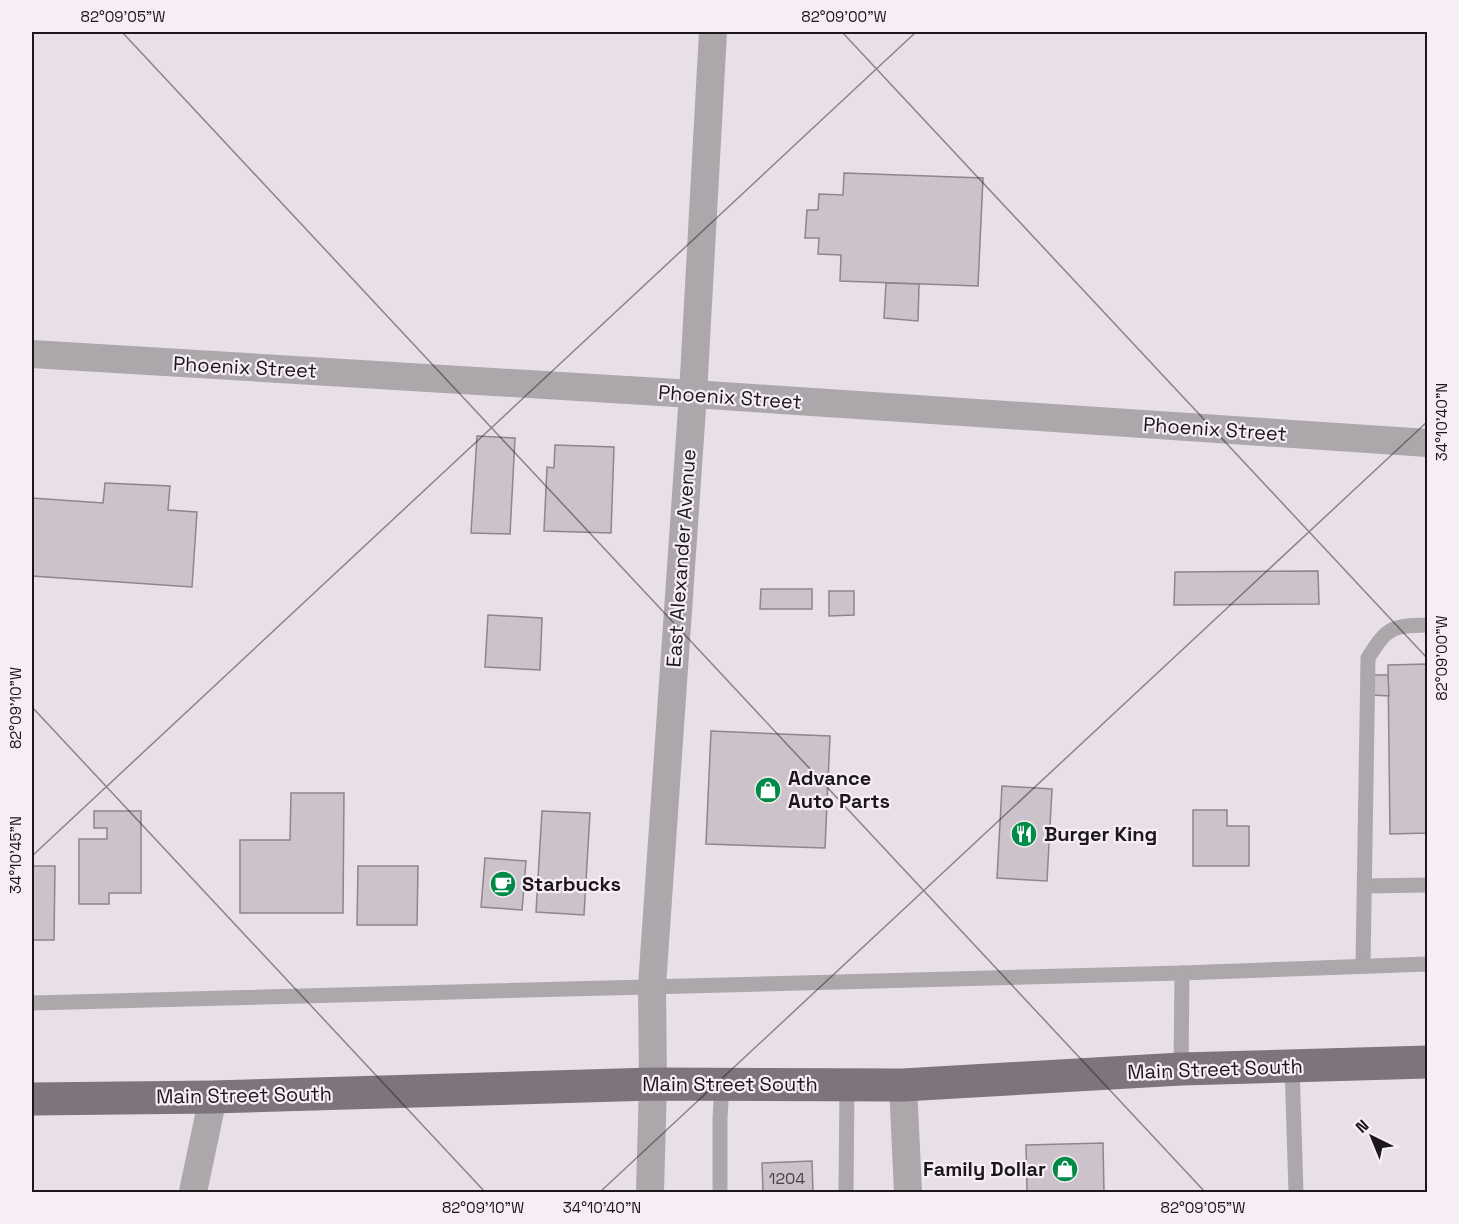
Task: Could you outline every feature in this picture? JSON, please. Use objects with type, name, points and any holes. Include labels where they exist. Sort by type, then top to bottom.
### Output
[{"type":"main road","name":"Main Street South","points":[[32,1099],[213,1097],[652,1084],[903,1085],[1181,1069],[1428,1062]]},
{"type":"street","name":"East Alexander Avenue","points":[[650,1192],[652,986],[693,394],[713,32]]},
{"type":"street","name":"Phoenix Street","points":[[32,354],[693,394],[1428,443]]},
{"type":"street","points":[[903,1085],[908,1192]]},
{"type":"street","points":[[194,1192],[213,1097]]},
{"type":"lane","points":[[1363,966],[1368,658],[1381,637],[1399,626],[1428,625]]},
{"type":"lane","points":[[1365,886],[1428,885]]},
{"type":"lane","points":[[32,1003],[1182,973],[1428,964]]},
{"type":"lane","points":[[1181,1069],[1182,973]]},
{"type":"lane","points":[[1292,1066],[1296,1192]]},
{"type":"lane","points":[[720,1192],[722,1084]]},
{"type":"lane","points":[[846,1192],[847,1085]]},
{"type":"building","points":[[844,173],[983,178],[978,286],[840,281],[841,255],[818,254],[819,238],[805,238],[807,210],[818,210],[819,194],[843,195]]},
{"type":"building","points":[[886,283],[919,284],[918,321],[884,318]]},
{"type":"building","points":[[477,436],[515,438],[510,534],[471,533]]},
{"type":"building","points":[[555,445],[614,447],[611,533],[544,531],[547,467],[554,468]]},
{"type":"building","points":[[105,483],[170,486],[168,510],[197,512],[192,587],[32,576],[32,498],[103,503]]},
{"type":"building","points":[[1318,571],[1319,604],[1174,605],[1175,572]]},
{"type":"building","points":[[761,589],[812,589],[812,609],[760,609]]},
{"type":"building","points":[[829,591],[854,591],[854,615],[829,616]]},
{"type":"building","points":[[488,615],[542,618],[540,670],[485,667]]},
{"type":"building","points":[[1428,664],[1428,833],[1390,834],[1388,665]]},
{"type":"building","points":[[1374,675],[1388,675],[1389,696],[1373,695]]},
{"type":"building","name":"Advance Auto Parts","points":[[711,731],[830,736],[825,848],[706,844]]},
{"type":"building","name":"Burger King","points":[[1002,786],[1052,789],[1047,881],[997,878]]},
{"type":"building","points":[[291,793],[344,793],[343,913],[240,913],[240,840],[290,840]]},
{"type":"building","points":[[1193,810],[1227,810],[1227,826],[1249,826],[1249,866],[1193,866]]},
{"type":"building","points":[[94,811],[141,811],[141,893],[109,893],[109,904],[79,904],[79,839],[107,839],[107,828],[94,828]]},
{"type":"building","points":[[542,811],[590,813],[584,915],[536,912]]},
{"type":"building","name":"Starbucks","points":[[485,858],[526,861],[522,910],[481,907]]},
{"type":"building","points":[[32,866],[55,866],[54,940],[32,940]]},
{"type":"building","points":[[358,866],[418,866],[417,925],[357,925]]},
{"type":"building","name":"Family Dollar","points":[[1103,1143],[1104,1192],[1027,1192],[1026,1145]]},
{"type":"building","points":[[812,1161],[813,1192],[763,1192],[762,1163]]},
{"type":"place","name":"Advance Auto Parts","points":[[768,790]]},
{"type":"place","name":"Burger King","points":[[1024,834]]},
{"type":"place","name":"Starbucks","points":[[503,884]]},
{"type":"place","name":"Family Dollar","points":[[1065,1169]]}]
